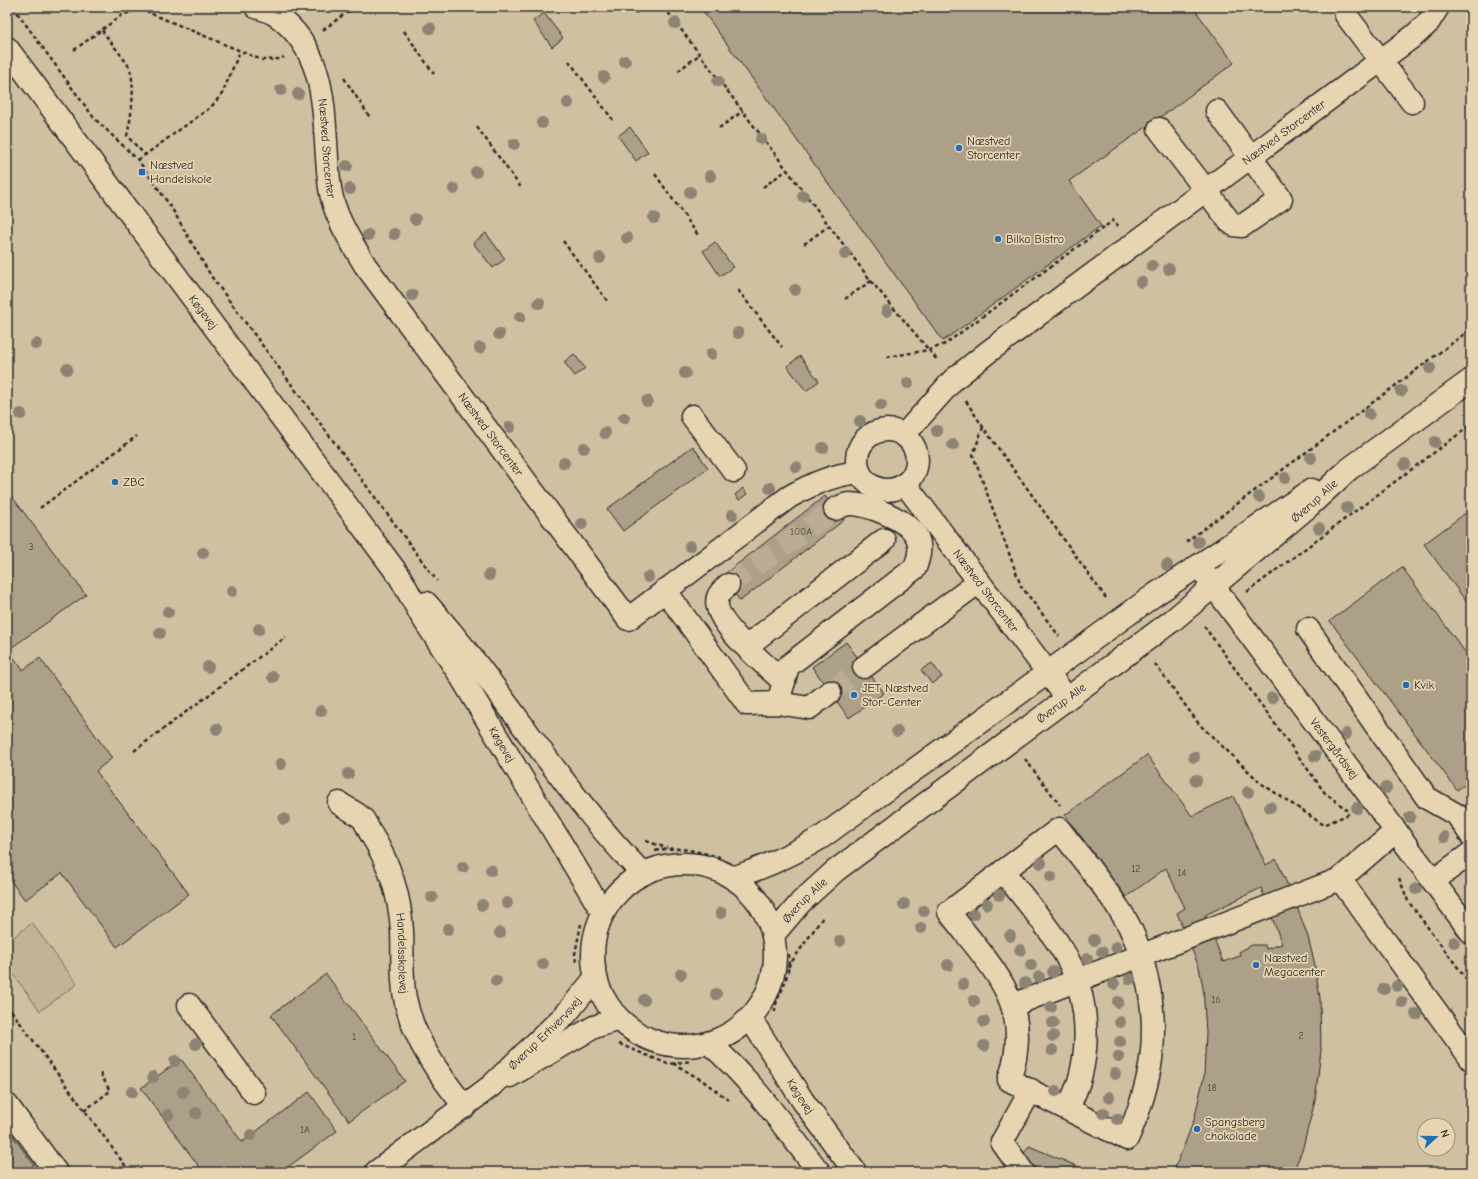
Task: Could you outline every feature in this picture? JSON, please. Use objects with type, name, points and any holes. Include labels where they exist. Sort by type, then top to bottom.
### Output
[{"type":"street","name":"Næstved Storcenter","points":[[256,7],[275,14],[304,43],[322,88],[330,188],[342,226],[365,264],[628,619],[789,497],[812,484],[836,475],[859,472]]},
{"type":"street","name":"Næstved Storcenter","points":[[904,435],[953,380],[1380,60],[1428,22],[1438,7]]},
{"type":"street","points":[[1346,15],[1412,102]]},
{"type":"street","name":"Køgevej","points":[[7,48],[400,577],[421,615],[460,675],[598,904]]},
{"type":"street","points":[[1159,129],[1230,222],[1238,227],[1247,224],[1280,199],[1217,111]]},
{"type":"street","name":"Øverup Alle","points":[[778,929],[802,902],[835,871],[1190,606],[1309,506],[1349,469],[1471,380]]},
{"type":"street","points":[[692,416],[734,471]]},
{"type":"street","points":[[885,429],[895,430],[904,435],[911,441],[917,459],[916,468],[912,477],[905,484],[888,490],[879,489],[867,483],[859,472],[856,462],[857,452],[861,443],[867,436],[876,431],[885,429]]},
{"type":"street","name":"Øverup Alle","points":[[741,876],[796,853],[822,837],[1047,672],[1198,565],[1299,496],[1349,469]]},
{"type":"street","name":"Næstved Storcenter","points":[[905,484],[1067,698]]},
{"type":"street","points":[[665,590],[747,704],[783,684],[915,568],[919,558],[920,547],[915,534],[903,523],[887,514],[863,505],[848,504],[835,509]]},
{"type":"street","points":[[747,646],[884,540]]},
{"type":"street","name":"Vestergårdsvej","points":[[1198,565],[1471,932]]},
{"type":"street","name":"Køgevej","points":[[400,577],[427,603],[466,648],[578,801],[615,846],[637,868]]},
{"type":"street","points":[[864,667],[979,582]]},
{"type":"street","points":[[728,585],[718,597],[717,603],[718,609],[728,628],[809,708],[830,692]]},
{"type":"street","points":[[706,646],[728,628]]},
{"type":"street","points":[[1308,629],[1427,798],[1464,810],[1471,835]]},
{"type":"street","name":"Handelsskolevej","points":[[339,803],[362,818],[379,846],[390,870],[399,900],[402,932],[401,968],[405,999],[414,1027],[427,1054],[447,1085],[465,1107]]},
{"type":"street","points":[[1059,829],[1122,912],[1142,955],[1150,988],[1153,1055],[1146,1088],[1127,1139],[1009,1080],[1016,1062],[1018,1042],[1018,1023],[1013,1005],[1003,984],[948,912],[1059,829]]},
{"type":"street","points":[[1013,1005],[1340,878],[1396,831]]},
{"type":"street","points":[[1433,881],[1471,853]]},
{"type":"street","points":[[716,1050],[738,1029],[754,1027],[774,971],[778,929],[767,918],[759,903],[747,889],[741,876],[712,868],[689,864],[637,868],[620,890],[598,904],[597,928],[589,985],[604,999],[609,1022],[634,1031],[651,1040],[670,1045],[716,1050],[753,1086],[818,1172]]},
{"type":"street","points":[[1003,871],[1064,952],[1077,980],[1085,1012],[1086,1046],[1080,1078],[1068,1109]]},
{"type":"street","points":[[1340,878],[1471,1059]]},
{"type":"street","name":"Øverup Erhvervsvej","points":[[376,1172],[465,1107],[491,1086],[566,1014],[589,985]]},
{"type":"street","points":[[189,1004],[254,1093]]},
{"type":"street","name":"Øverup Erhvervsvej","points":[[491,1086],[609,1022]]},
{"type":"street","name":"Køgevej","points":[[754,1027],[802,1101],[855,1172]]},
{"type":"street","points":[[1023,1172],[1002,1142],[1031,1090]]},
{"type":"street","points":[[7,1105],[56,1172]]},
{"type":"path","points":[[13,7],[94,118],[138,160],[171,207],[211,276],[438,582]]},
{"type":"path","points":[[74,50],[122,15],[140,9],[262,60],[281,58],[354,7]]},
{"type":"path","points":[[635,13],[642,7]]},
{"type":"path","points":[[664,7],[871,281],[953,380],[983,427],[1106,598]]},
{"type":"path","points":[[102,30],[129,67],[133,94],[127,136],[145,155]]},
{"type":"path","points":[[404,31],[434,74]]},
{"type":"path","points":[[138,160],[211,107],[222,94],[240,52]]},
{"type":"path","points":[[678,71],[700,54]]},
{"type":"path","points":[[569,61],[613,120]]},
{"type":"path","points":[[342,74],[371,119]]},
{"type":"path","points":[[719,128],[743,112]]},
{"type":"path","points":[[477,127],[522,189]]},
{"type":"path","points":[[763,187],[787,170]]},
{"type":"path","points":[[655,174],[698,234]]},
{"type":"path","points":[[887,357],[929,350],[945,344],[1114,220],[1132,245]]},
{"type":"path","points":[[804,244],[830,226]]},
{"type":"path","points":[[563,241],[608,302]]},
{"type":"path","points":[[845,299],[871,281]]},
{"type":"path","points":[[738,290],[782,347]]},
{"type":"path","points":[[983,427],[973,455],[1021,586],[1064,643]]},
{"type":"path","points":[[40,508],[137,436]]},
{"type":"path","points":[[1190,606],[1325,793],[1351,813],[1397,873],[1408,901],[1471,985]]},
{"type":"path","points":[[134,751],[286,637]]},
{"type":"path","points":[[1155,664],[1199,724],[1262,784],[1324,825],[1374,801]]},
{"type":"path","points":[[1024,757],[1060,805],[1053,811],[1059,829]]},
{"type":"path","points":[[643,840],[667,848],[686,849],[723,858],[741,876]]},
{"type":"path","points":[[637,868],[647,853],[667,848]]},
{"type":"path","points":[[589,985],[577,971],[576,954],[582,911],[598,904]]},
{"type":"path","points":[[754,1027],[784,986],[789,960],[778,929]]},
{"type":"path","points":[[7,1005],[130,1172]]},
{"type":"path","points":[[7,1012],[10,1009]]},
{"type":"path","points":[[609,1022],[617,1044],[668,1064],[716,1050]]},
{"type":"path","points":[[673,1063],[703,1081],[731,1101]]},
{"type":"path","points":[[84,1111],[110,1092],[99,1071]]},
{"type":"shaded area","points":[[7,7],[1471,7],[1471,1172],[7,1172]]},
{"type":"shaded area","points":[[32,923],[77,984],[40,1011],[7,966],[7,942]]},
{"type":"building","name":"Næstved Storcenter","points":[[700,7],[1193,7],[1234,63],[1162,116],[1069,181],[1101,226],[943,341]]},
{"type":"building","points":[[544,13],[563,38],[552,47],[533,21]]},
{"type":"building","points":[[630,127],[648,152],[636,161],[618,136]]},
{"type":"building","points":[[486,233],[505,259],[493,268],[473,243]]},
{"type":"building","points":[[715,242],[733,267],[720,276],[703,251]]},
{"type":"building","points":[[574,354],[585,368],[575,376],[564,362]]},
{"type":"building","points":[[800,356],[819,381],[806,391],[787,366]]},
{"type":"building","points":[[693,446],[708,468],[623,531],[607,509]]},
{"type":"building","points":[[743,488],[747,494],[739,500],[735,495]]},
{"type":"building","points":[[7,490],[86,595],[8,650],[23,670],[40,658],[112,758],[96,771],[189,894],[117,947],[62,873],[25,900],[7,876]]},
{"type":"building","points":[[825,496],[844,520],[740,601],[722,576]]},
{"type":"building","points":[[1471,509],[1471,602],[1468,604],[1424,544]]},
{"type":"building","points":[[1402,567],[1471,660],[1471,780],[1457,790],[1330,621]]},
{"type":"building","points":[[846,642],[884,693],[849,718],[812,667]]},
{"type":"building","points":[[932,663],[942,677],[932,684],[921,670]]},
{"type":"building","name":"Næstved Megacenter","points":[[1147,755],[1192,816],[1233,796],[1266,865],[1276,859],[1296,904],[1308,937],[1314,961],[1320,998],[1321,1050],[1315,1101],[1302,1151],[1293,1172],[1171,1172],[1178,1161],[1194,1120],[1204,1076],[1206,1032],[1203,988],[1199,967],[1177,913],[1185,908],[1166,868],[1126,897],[1065,815]],"holes":[[[1261,888],[1282,944],[1266,949],[1265,945],[1252,945],[1239,952],[1240,956],[1223,962],[1205,915]]]},
{"type":"building","points":[[326,974],[405,1081],[349,1121],[271,1015]]},
{"type":"building","points":[[181,1059],[242,1142],[309,1092],[337,1131],[281,1172],[203,1172],[141,1088]]},
{"type":"building","points":[[7,1128],[34,1165],[25,1172],[15,1172],[7,1161]]},
{"type":"building","points":[[1029,1146],[1091,1172],[1034,1172],[1022,1156]]},
{"type":"tunnel","points":[[728,585],[835,509]]},
{"type":"tunnel","points":[[830,692],[864,667]]},
{"type":"place","name":"Næstved Storcenter","points":[[959,148]]},
{"type":"place","name":"Næstved Handelskole","points":[[142,172]]},
{"type":"place","name":"Bilka Bistro","points":[[998,239]]},
{"type":"place","name":"ZBC","points":[[115,482]]},
{"type":"place","name":"Kvik","points":[[1406,685]]},
{"type":"place","name":"JET Næstved Stor-Center","points":[[854,695]]},
{"type":"place","name":"Næstved Megacenter","points":[[1256,965]]},
{"type":"place","name":"Spangsberg chokolade","points":[[1197,1129]]}]
